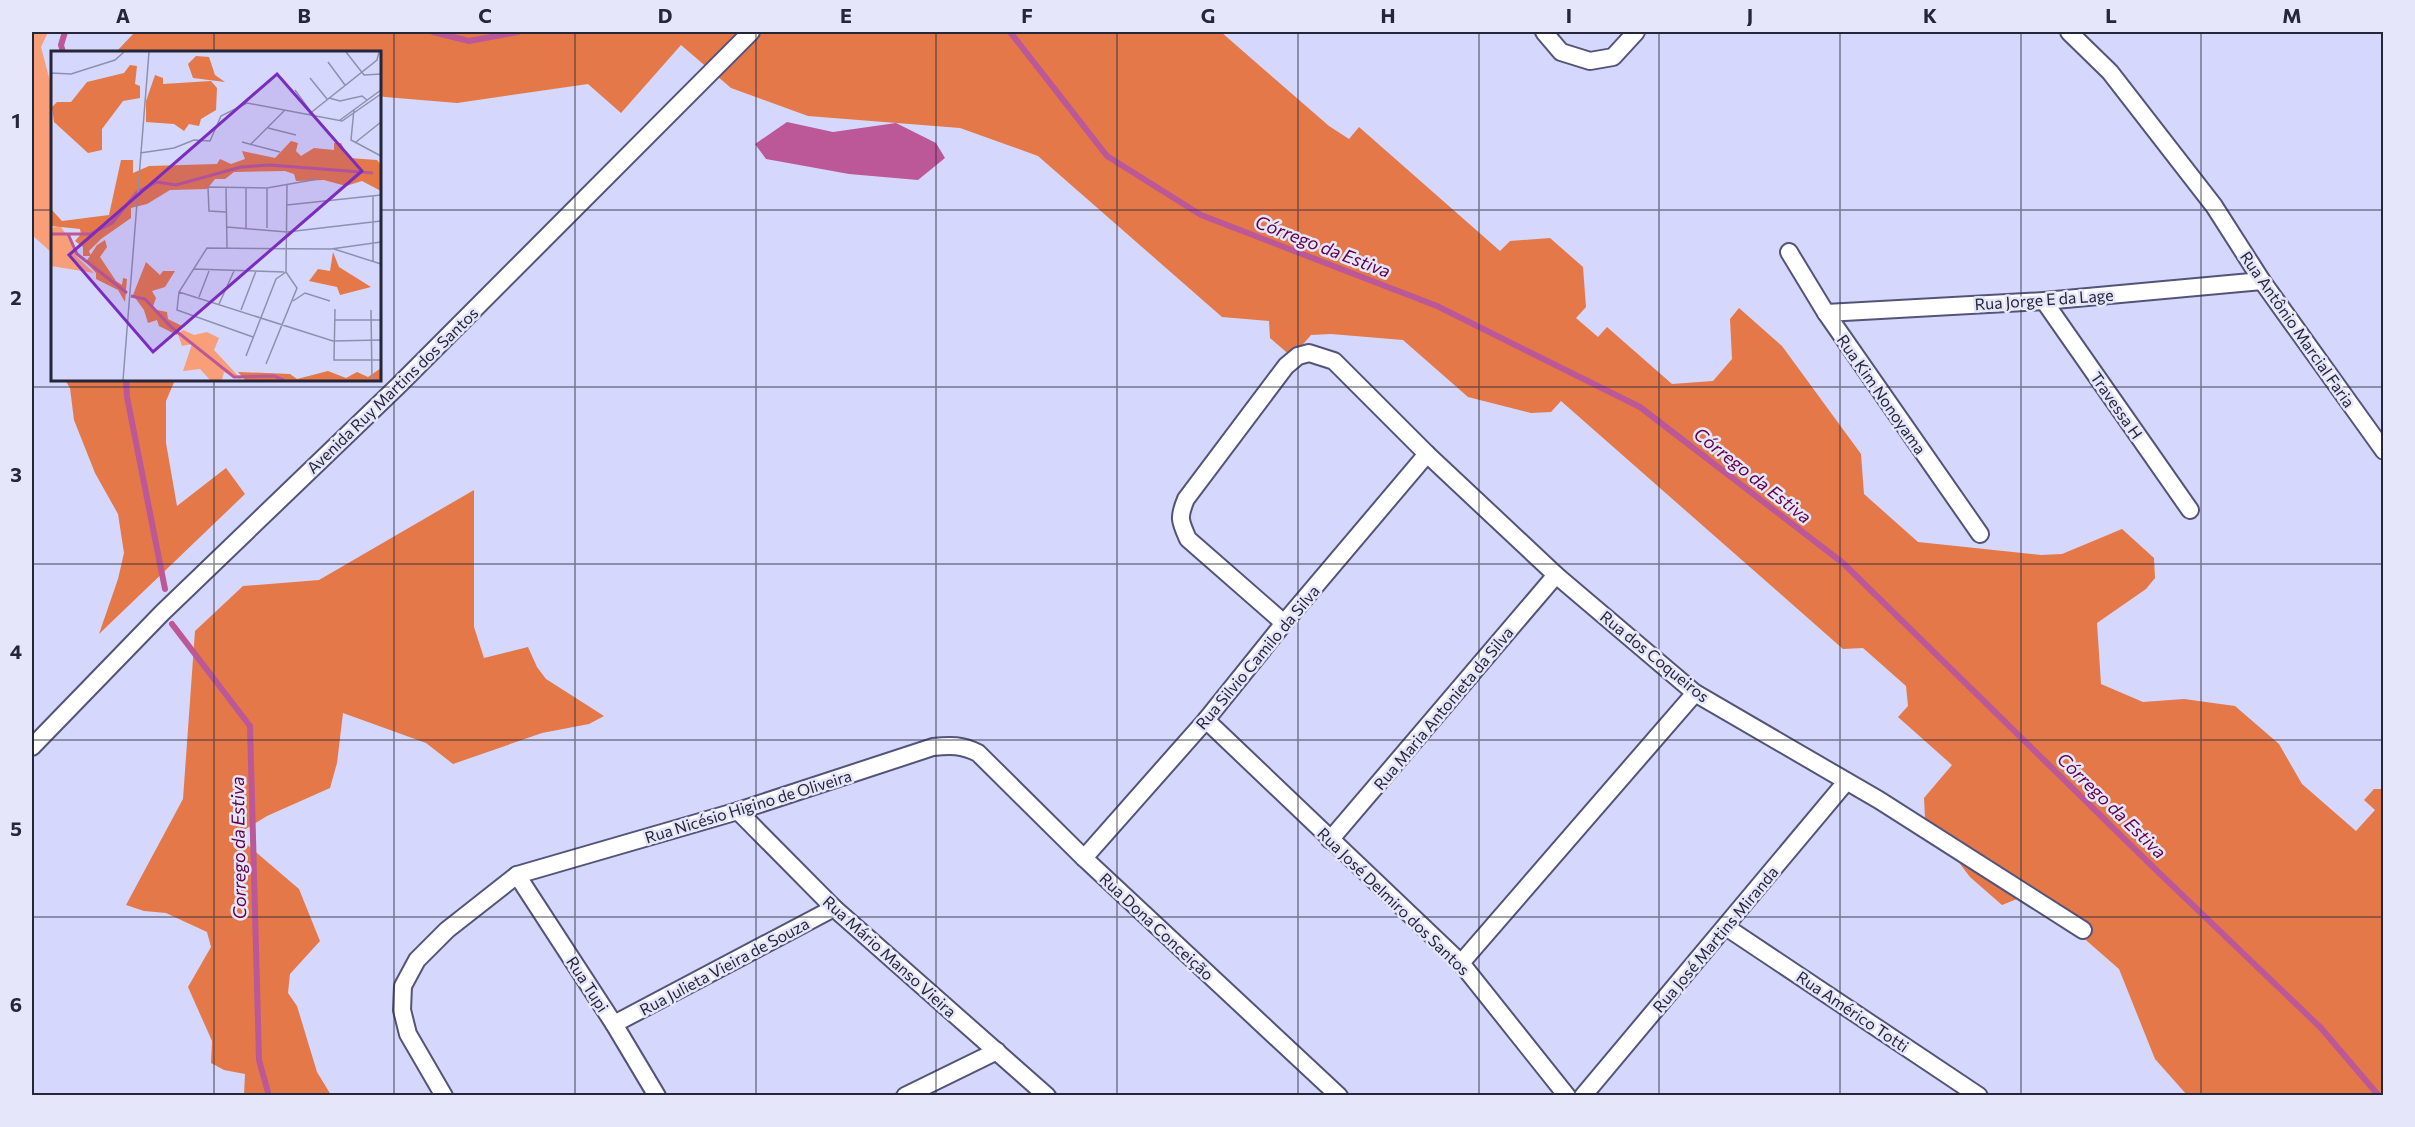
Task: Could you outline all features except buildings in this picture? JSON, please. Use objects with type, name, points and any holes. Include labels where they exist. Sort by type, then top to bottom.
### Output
[{"type":"street","name":"Avenida Ruy Martins dos Santos","points":[[32,747],[162,613],[399,385],[751,32]]},
{"type":"street","points":[[1544,32],[1561,52],[1590,61],[1612,57],[1636,32]]},
{"type":"street","name":"Rua Antônio Marcial Faria","points":[[2069,32],[2110,72],[2214,206],[2262,281],[2383,449]]},
{"type":"street","name":"Rua Kim Nonoyama","points":[[1789,252],[1826,313],[1980,534]]},
{"type":"street","name":"Rua Jorge E da Lage","points":[[1826,313],[2044,301],[2262,281]]},
{"type":"street","name":"Travessa H","points":[[2044,301],[2190,510]]},
{"type":"street","name":"Rua dos Coqueiros","points":[[1284,623],[1188,539],[1180,514],[1186,499],[1286,366],[1298,356],[1309,353],[1334,361],[1427,454],[1556,575],[1695,693],[1846,782],[2083,930]]},
{"type":"street","name":"Rua Silvio Camilo da Silva","points":[[1084,858],[1206,720],[1284,623],[1427,454]]},
{"type":"street","name":"Rua Maria Antonieta da Silva","points":[[1330,840],[1556,575]]},
{"type":"street","points":[[1461,963],[1695,693]]},
{"type":"street","name":"Rua José Delmiro dos Santos","points":[[1206,720],[1461,963],[1568,1095]]},
{"type":"street","name":"Rua Nicésio Higino de Oliveira","points":[[517,875],[738,811],[933,747],[964,746],[978,753]]},
{"type":"street","name":"Rua Dona Conceição","points":[[978,753],[1084,858],[1340,1095]]},
{"type":"street","name":"Rua José Martins Miranda","points":[[1583,1095],[1846,782]]},
{"type":"street","name":"Rua Mário Manso Vieira","points":[[738,811],[834,908],[1047,1095]]},
{"type":"street","points":[[444,1095],[408,1034],[402,1010],[403,986],[417,960],[447,930],[517,875]]},
{"type":"street","name":"Rua Tupi","points":[[517,875],[614,1024],[657,1095]]},
{"type":"street","name":"Rua Julieta Vieira de Souza","points":[[614,1024],[834,908]]},
{"type":"street","name":"Rua Américo Totti","points":[[1726,927],[1979,1095]]},
{"type":"street","points":[[905,1095],[997,1051]]},
{"type":"shaded area","points":[[32,32],[48,32],[41,47],[51,85],[51,252],[32,235]]},
{"type":"shaded area","points":[[135,32],[1221,32],[1329,126],[1349,139],[1359,127],[1500,251],[1510,241],[1550,238],[1583,267],[1586,307],[1576,318],[1598,337],[1607,327],[1672,384],[1713,381],[1732,359],[1730,319],[1739,308],[1782,346],[1861,454],[1864,494],[1918,542],[2041,555],[2062,554],[2122,529],[2154,558],[2155,578],[2146,589],[2097,623],[2101,684],[2143,702],[2184,699],[2235,706],[2279,744],[2302,784],[2356,831],[2375,810],[2364,800],[2374,789],[2383,789],[2383,1095],[2187,1095],[2155,1059],[2119,969],[2032,893],[2002,905],[1970,877],[1925,818],[1924,798],[1952,765],[1898,717],[1908,706],[1906,686],[1863,648],[1843,649],[1561,401],[1551,412],[1531,413],[1468,397],[1403,340],[1331,334],[1311,335],[1292,357],[1270,338],[1269,321],[1222,317],[1038,156],[960,128],[808,116],[731,88],[681,45],[621,113],[588,84],[457,103],[381,96],[381,51],[117,51]]},
{"type":"shaded area","points":[[787,122],[833,132],[896,123],[936,143],[945,158],[918,180],[849,174],[766,159],[755,144]]},
{"type":"shaded area","points":[[66,381],[175,381],[166,401],[166,443],[177,506],[226,468],[245,494],[99,634],[118,579],[124,553],[118,514],[95,473],[74,420],[70,388]]},
{"type":"shaded area","points":[[474,490],[474,627],[484,658],[528,647],[537,667],[546,679],[604,716],[589,724],[542,733],[453,764],[426,743],[343,713],[337,763],[330,788],[267,816],[236,835],[299,889],[320,941],[290,974],[288,993],[297,1006],[317,1072],[331,1095],[244,1095],[245,1074],[224,1070],[211,1063],[212,1041],[188,987],[211,947],[207,932],[166,913],[144,911],[126,905],[183,799],[195,631],[243,586],[319,580]]},
{"type":"waterway","name":"Corrego da Estiva","points":[[63,51],[61,45],[65,32]]},
{"type":"waterway","name":"Córrego da Estiva","points":[[433,32],[469,41],[518,32]]},
{"type":"waterway","name":"Córrego da Estiva","points":[[1010,32],[1107,156],[1201,215],[1437,306],[1640,407],[1843,563],[2321,1028],[2379,1096]]},
{"type":"waterway","name":"Corrego da Estiva","points":[[126,381],[127,397],[165,589]]},
{"type":"waterway","name":"Corrego da Estiva","points":[[172,624],[250,726],[259,1060],[269,1096]]}]
